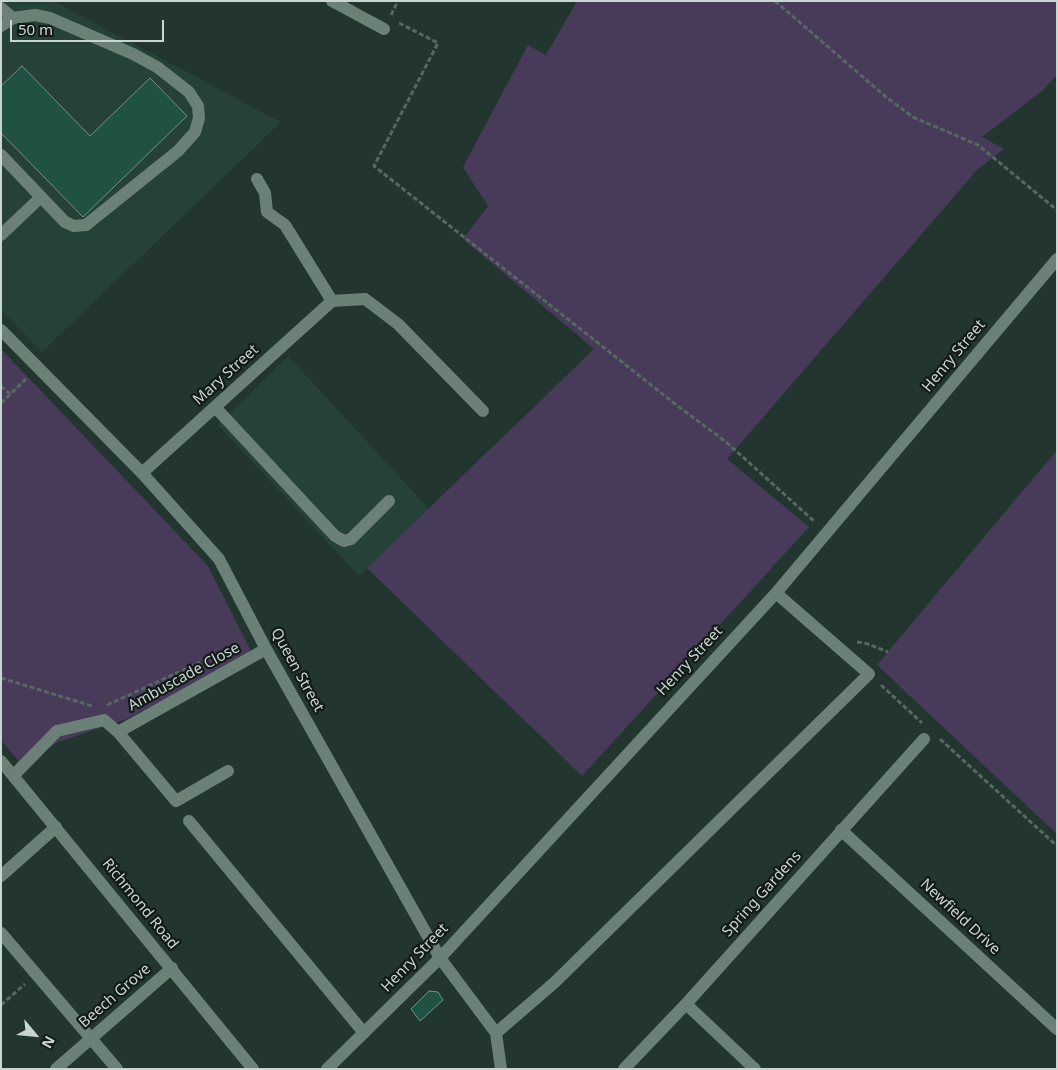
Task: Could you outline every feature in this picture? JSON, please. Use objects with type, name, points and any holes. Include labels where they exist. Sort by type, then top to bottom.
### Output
[{"type":"street","points":[[332,1],[384,29]]},
{"type":"street","points":[[1,8],[13,18]]},
{"type":"street","points":[[1,26],[13,18],[35,15],[50,18],[133,54],[157,67],[188,92],[198,106],[199,118],[195,132],[178,151],[86,225],[74,226],[66,222],[1,155]]},
{"type":"street","points":[[257,179],[265,193],[267,212],[285,225],[332,301],[365,299],[398,324],[483,411]]},
{"type":"street","points":[[1,235],[41,197]]},
{"type":"street","name":"Henry Street","points":[[328,1069],[440,958],[776,593],[1057,259]]},
{"type":"street","name":"Mary Street","points":[[142,473],[332,301]]},
{"type":"street","name":"Queen Street","points":[[1,330],[142,473],[219,559],[266,649],[440,958],[496,1033],[501,1069]]},
{"type":"street","points":[[215,407],[335,536],[344,540],[352,539],[389,501]]},
{"type":"street","points":[[496,1033],[554,983],[869,674],[776,593]]},
{"type":"street","name":"Ambuscade Close","points":[[118,732],[266,649]]},
{"type":"street","points":[[14,775],[57,731],[104,720],[118,732],[176,801],[228,771]]},
{"type":"street","name":"Spring Gardens","points":[[624,1069],[686,1004],[924,739]]},
{"type":"street","name":"Richmond Road","points":[[1,761],[253,1069]]},
{"type":"street","points":[[189,821],[364,1032]]},
{"type":"street","points":[[1,876],[56,827]]},
{"type":"street","name":"Newfield Drive","points":[[841,830],[1057,1029]]},
{"type":"street","points":[[1,933],[117,1069]]},
{"type":"street","name":"Beech Grove","points":[[56,1069],[172,968]]},
{"type":"street","points":[[686,1004],[755,1069]]},
{"type":"path","points":[[775,1],[886,97],[913,117],[978,145],[1057,210]]},
{"type":"path","points":[[398,22],[438,43],[374,166],[679,408],[725,441],[826,533]]},
{"type":"path","points":[[1,402],[38,368]]},
{"type":"path","points":[[1,386],[10,394]]},
{"type":"path","points":[[1,678],[100,708],[232,647]]},
{"type":"path","points":[[1003,796],[1057,846]]},
{"type":"path","points":[[1,1005],[36,974]]},
{"type":"shaded area","points":[[1,1],[53,1],[281,122],[42,352],[1,310]]},
{"type":"shaded area","points":[[577,1],[1057,1],[1057,75],[1042,91],[982,137],[1004,149],[977,170],[727,459],[809,527],[582,776],[367,568],[594,349],[463,239],[488,206],[463,167],[528,45],[546,55]]},
{"type":"shaded area","points":[[1,349],[208,566],[252,653],[127,719],[58,742],[21,764],[1,740]]},
{"type":"shaded area","points":[[288,356],[429,509],[359,576],[218,425]]},
{"type":"shaded area","points":[[1057,450],[1057,834],[877,665]]},
{"type":"building","points":[[22,66],[90,136],[150,78],[187,116],[83,217],[1,133],[1,86]]},
{"type":"building","points":[[429,991],[438,992],[443,1000],[420,1021],[411,1009]]}]
